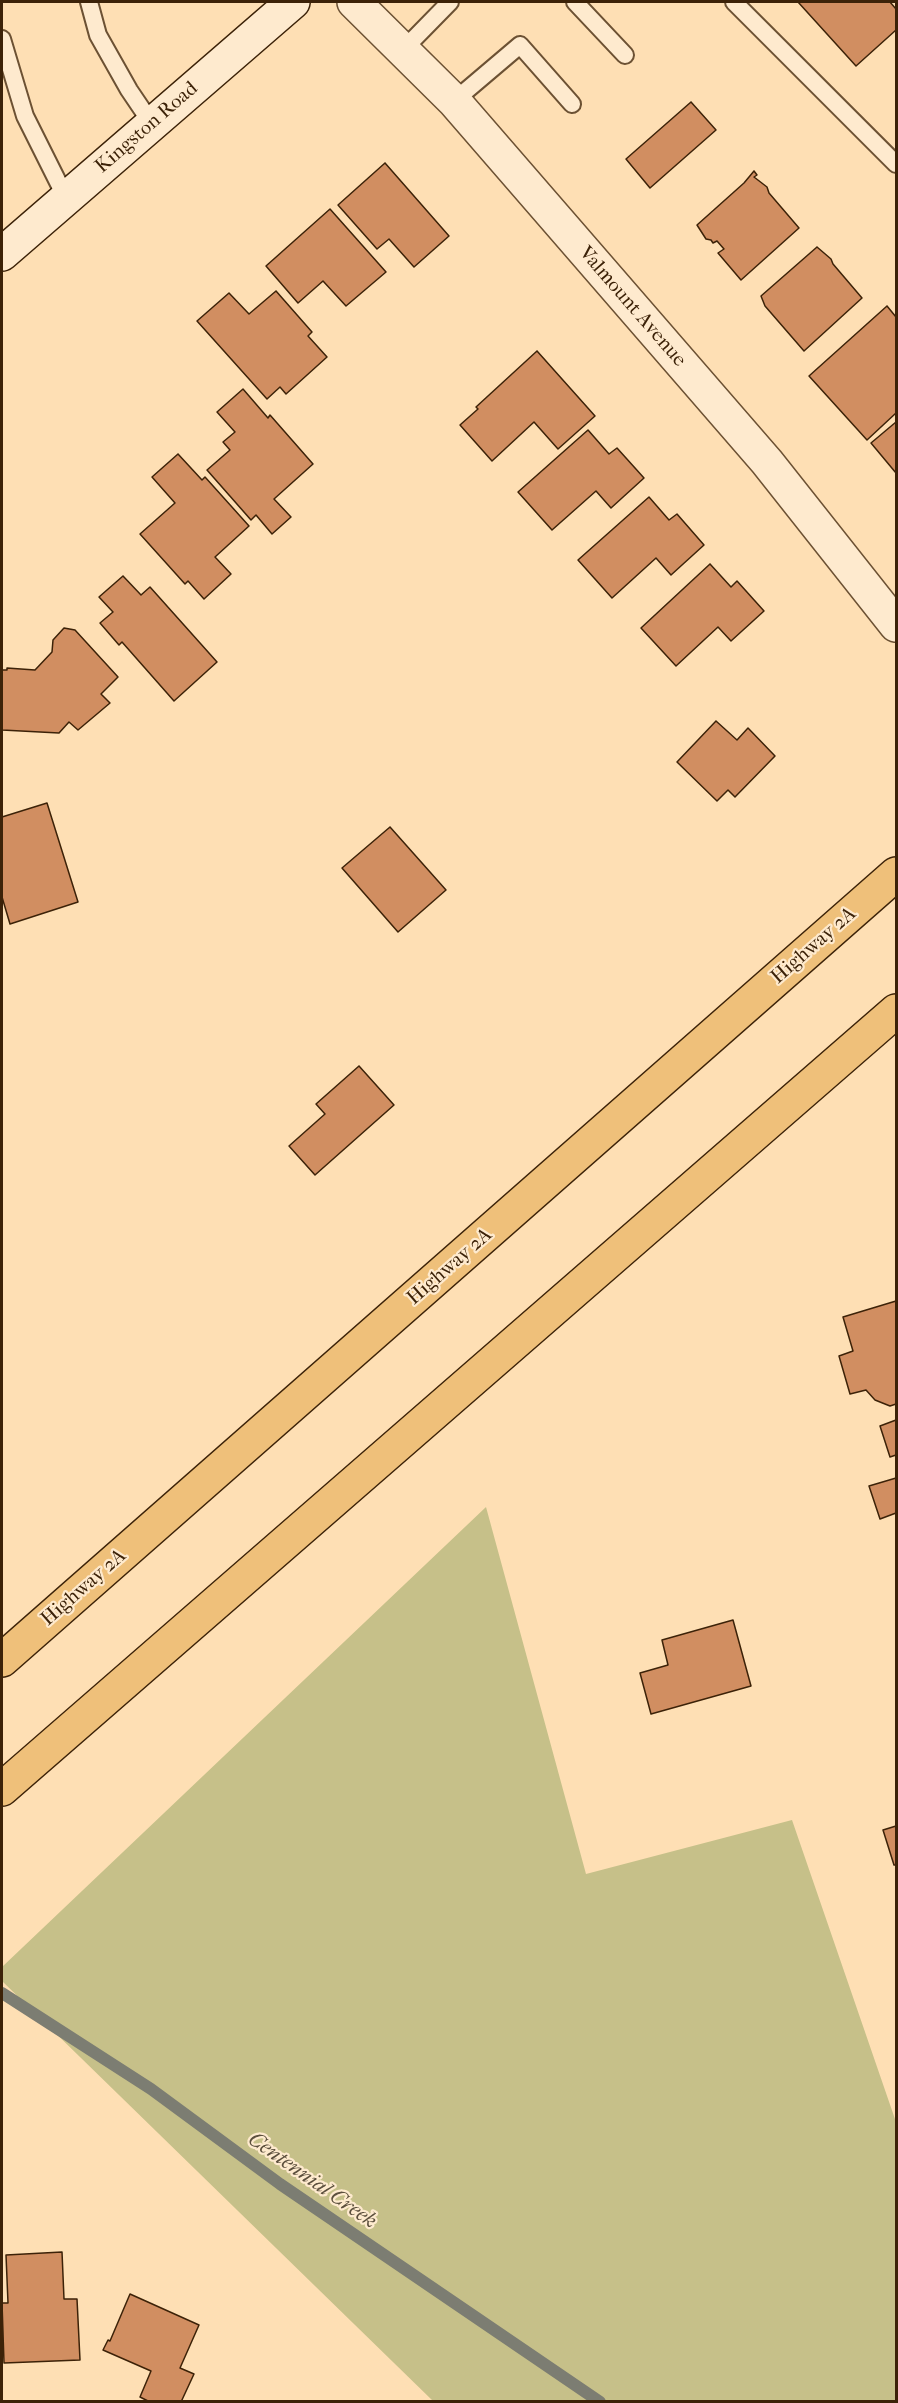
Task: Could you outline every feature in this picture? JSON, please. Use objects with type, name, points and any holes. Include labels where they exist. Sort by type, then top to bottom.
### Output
[{"type":"highway","name":"Highway 2A","points":[[2,1660],[897,874]]},
{"type":"highway","points":[[2,1789],[897,1011]]},
{"type":"street","name":"Kingston Road","points":[[2,254],[293,2]]},
{"type":"street","name":"Valmount Avenue","points":[[354,2],[454,101],[767,462],[897,625]]},
{"type":"lane","points":[[89,2],[98,35],[129,90],[152,124]]},
{"type":"lane","points":[[403,50],[450,2]]},
{"type":"lane","points":[[575,2],[625,55]]},
{"type":"lane","points":[[734,2],[897,164]]},
{"type":"lane","points":[[2,39],[25,116],[66,198]]},
{"type":"lane","points":[[454,101],[520,45],[572,104]]},
{"type":"shaded area","points":[[486,1507],[586,1874],[792,1820],[896,2122],[896,2401],[433,2401],[2,1981],[2,1967]]},
{"type":"building","points":[[798,2],[890,2],[896,9],[896,30],[856,66]]},
{"type":"building","points":[[691,102],[716,130],[650,188],[626,159]]},
{"type":"building","points":[[385,163],[449,236],[414,267],[389,239],[377,249],[338,205]]},
{"type":"building","points":[[754,171],[757,175],[754,177],[767,187],[769,193],[799,228],[741,280],[718,253],[724,249],[717,241],[713,243],[706,239],[697,225],[744,183]]},
{"type":"building","points":[[330,209],[386,272],[346,306],[323,281],[298,303],[266,266]]},
{"type":"building","points":[[817,247],[831,259],[862,298],[804,351],[765,306],[761,296]]},
{"type":"building","points":[[276,291],[312,332],[308,336],[327,357],[286,394],[280,387],[267,399],[197,321],[229,293],[249,314]]},
{"type":"building","points":[[887,306],[896,317],[896,413],[867,440],[809,376]]},
{"type":"building","points":[[537,351],[595,416],[558,449],[534,422],[492,461],[460,425],[478,409],[476,407]]},
{"type":"building","points":[[243,389],[268,418],[270,415],[313,464],[274,499],[291,517],[272,534],[256,515],[251,520],[207,470],[230,450],[223,442],[235,432],[217,412]]},
{"type":"building","points":[[896,422],[896,473],[871,443]]},
{"type":"building","points":[[588,430],[609,454],[617,448],[644,478],[611,508],[596,491],[552,530],[518,492]]},
{"type":"building","points":[[178,454],[202,480],[205,477],[249,526],[215,557],[231,574],[204,599],[188,581],[185,584],[140,534],[175,503],[152,477]]},
{"type":"building","points":[[649,497],[669,520],[677,514],[704,545],[671,575],[656,558],[612,598],[578,560]]},
{"type":"building","points":[[710,564],[731,587],[737,581],[764,611],[731,641],[718,627],[676,666],[641,628]]},
{"type":"building","points":[[123,576],[141,595],[150,587],[217,662],[174,701],[122,642],[119,645],[100,623],[113,612],[99,597]]},
{"type":"building","points":[[64,628],[75,630],[118,677],[101,694],[110,703],[78,730],[69,722],[59,733],[2,730],[2,670],[7,670],[7,668],[35,670],[52,652],[53,640]]},
{"type":"building","points":[[716,721],[737,740],[748,728],[775,756],[735,797],[728,790],[717,801],[677,762]]},
{"type":"building","points":[[47,803],[78,902],[10,924],[2,897],[2,817]]},
{"type":"building","points":[[390,827],[446,890],[398,932],[342,868]]},
{"type":"building","points":[[359,1066],[394,1105],[315,1175],[289,1146],[325,1114],[316,1104]]},
{"type":"building","points":[[896,1301],[896,1404],[890,1406],[875,1400],[866,1390],[850,1394],[839,1356],[853,1351],[843,1317]]},
{"type":"building","points":[[896,1420],[896,1455],[890,1457],[880,1426]]},
{"type":"building","points":[[896,1478],[896,1513],[880,1519],[869,1486]]},
{"type":"building","points":[[733,1620],[751,1686],[651,1714],[640,1673],[668,1665],[662,1640]]},
{"type":"building","points":[[896,1826],[896,1865],[894,1865],[883,1830]]},
{"type":"building","points":[[62,2252],[64,2299],[77,2299],[80,2360],[4,2363],[2,2303],[8,2303],[6,2255]]},
{"type":"building","points":[[130,2294],[199,2325],[180,2368],[194,2374],[181,2402],[150,2402],[140,2397],[151,2371],[103,2350],[108,2340],[110,2341]]},
{"type":"waterway","name":"Centennial Creek","points":[[2,1993],[151,2089],[280,2184],[600,2402]]}]
